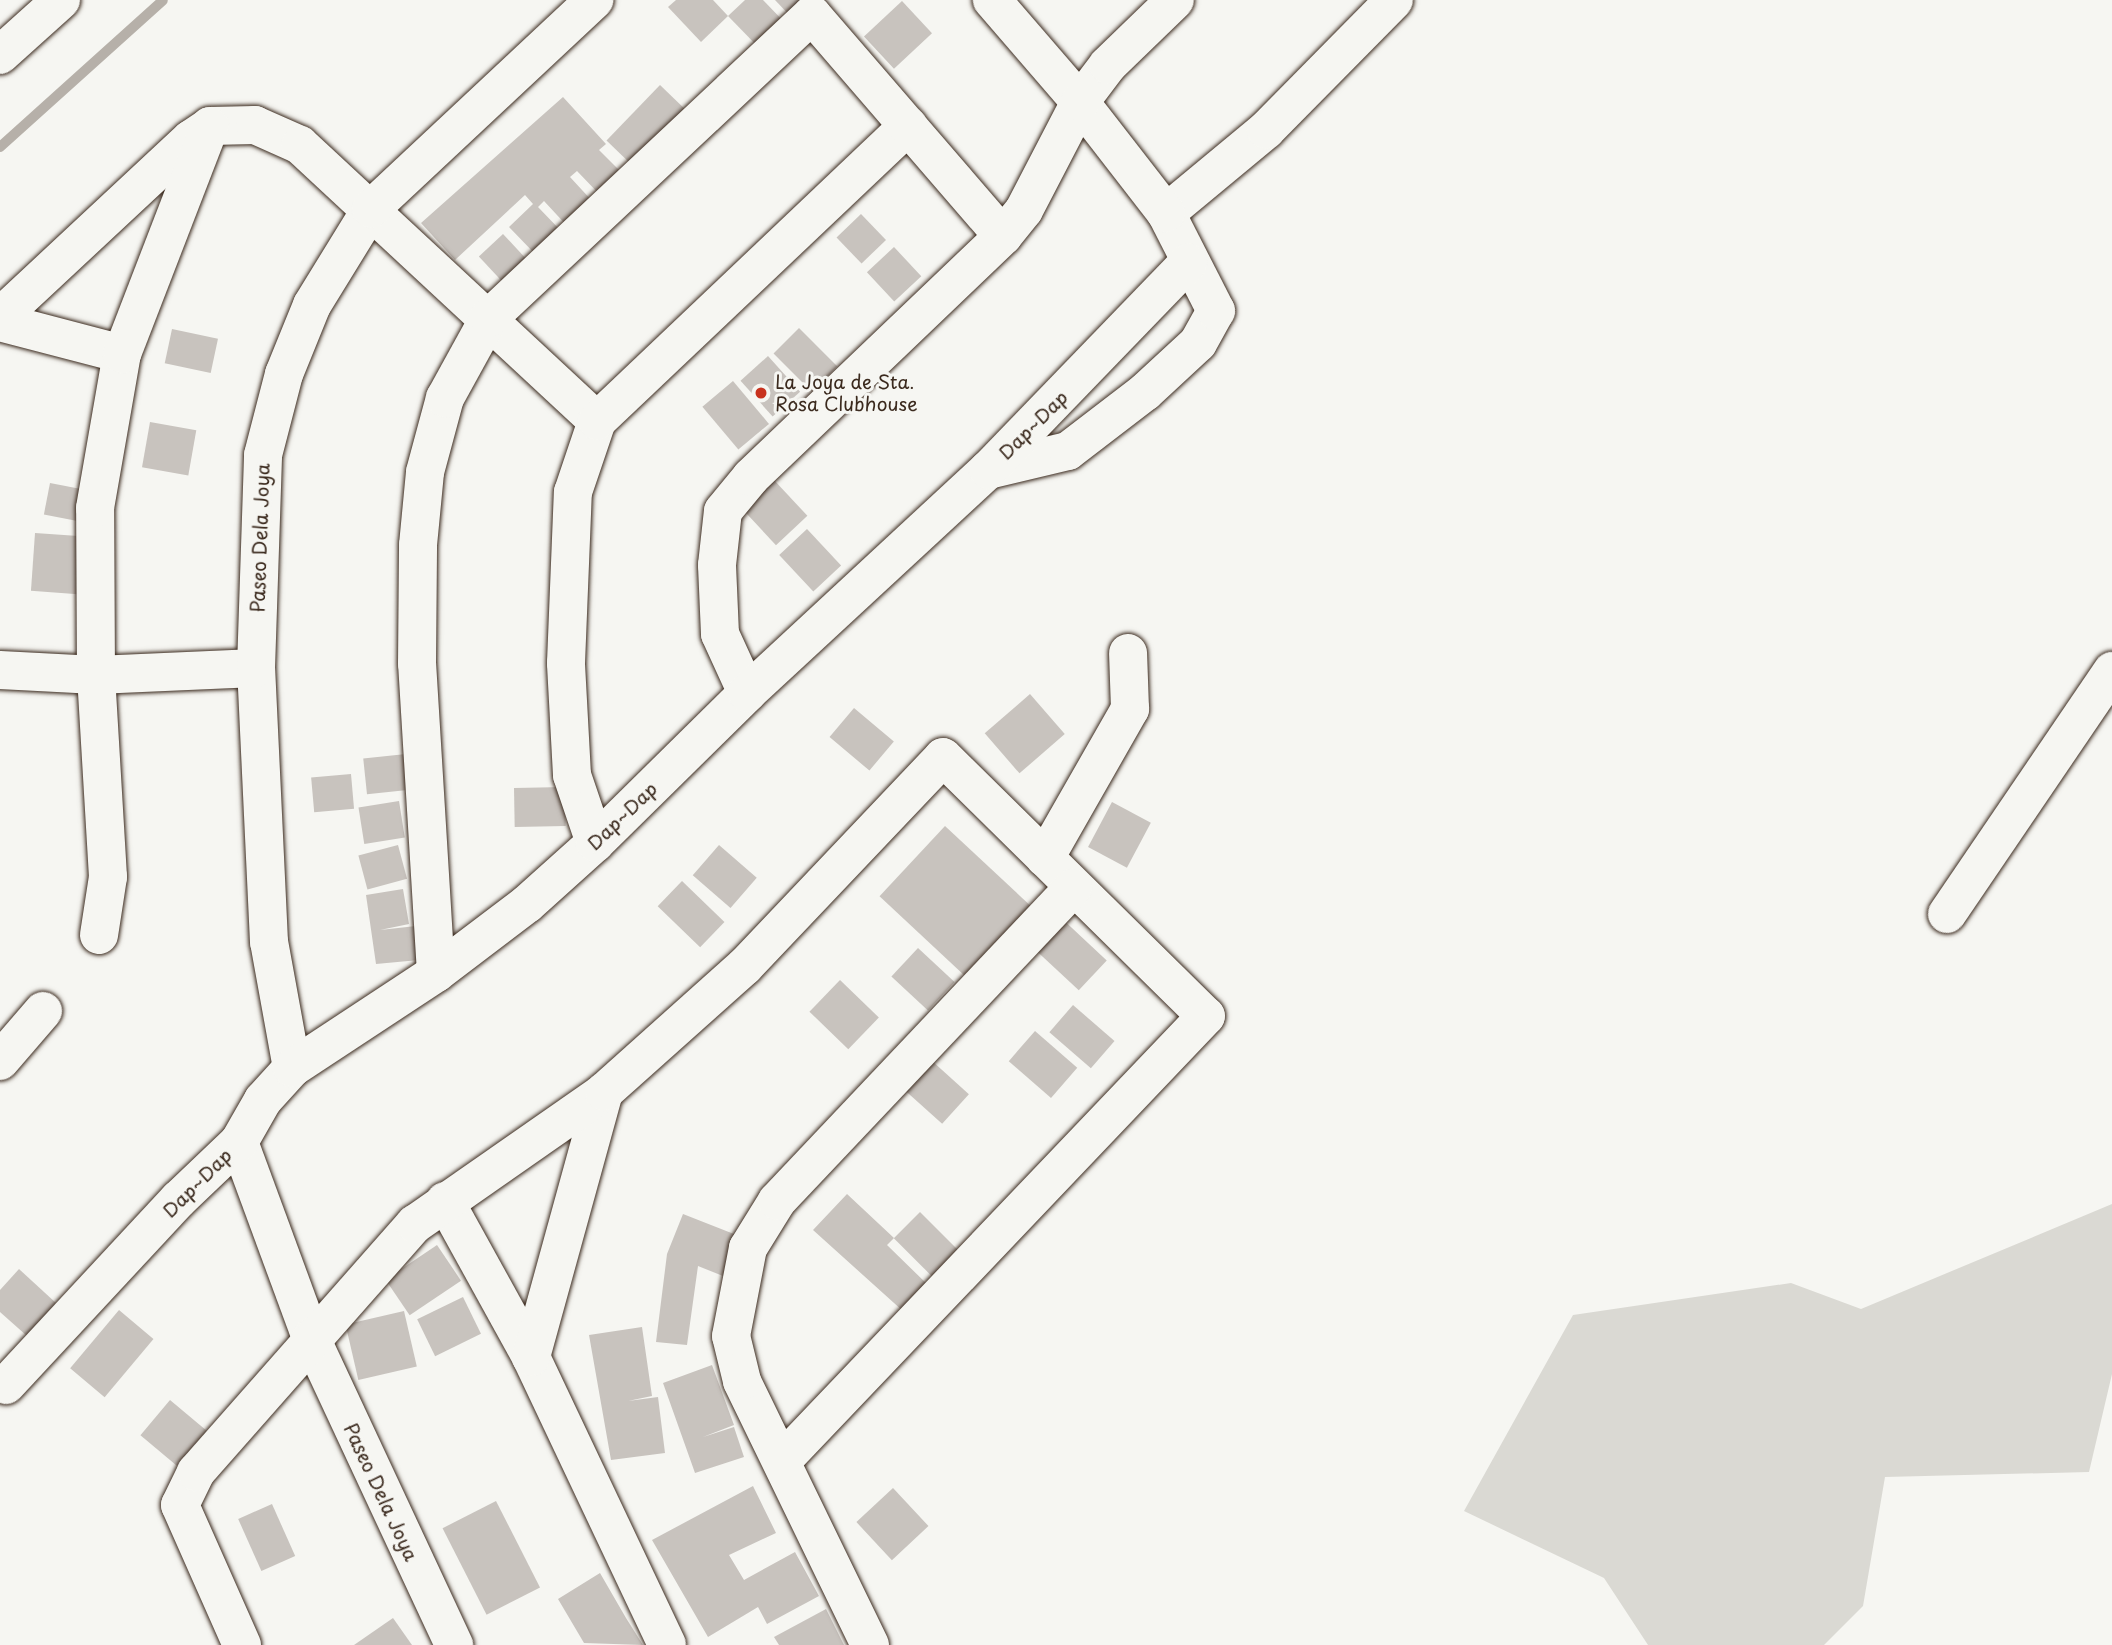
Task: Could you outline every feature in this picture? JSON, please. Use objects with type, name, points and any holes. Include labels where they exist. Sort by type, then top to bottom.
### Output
[{"type":"street","points":[[0,55],[61,0]]},
{"type":"street","name":"Paseo Dela Joya","points":[[292,1068],[269,942],[256,668],[263,455],[284,374],[312,305],[371,209],[594,0]]},
{"type":"street","points":[[988,470],[1068,451],[1145,392],[1198,343],[1216,311],[1206,285],[1188,263],[1166,213],[1080,102],[992,0]]},
{"type":"street","points":[[747,693],[720,634],[717,565],[723,512],[751,477],[1003,236],[1024,210],[1080,102],[1108,65],[1175,0]]},
{"type":"street","points":[[1166,213],[1266,130],[1394,0]]},
{"type":"street","points":[[436,973],[417,664],[418,545],[425,472],[445,398],[489,318],[812,15],[1003,236]]},
{"type":"street","points":[[0,317],[210,126],[255,125],[300,145],[597,421]]},
{"type":"street","points":[[99,935],[108,877],[96,675],[95,508],[122,354],[210,126]]},
{"type":"street","points":[[595,843],[572,775],[566,663],[573,492],[597,421],[908,126]]},
{"type":"street","name":"Dap~Dap","points":[[6,1385],[178,1200],[239,1142],[263,1100],[292,1068],[436,973],[595,843],[747,693],[988,470],[1188,263]]},
{"type":"street","points":[[0,322],[122,354]]},
{"type":"street","points":[[1045,858],[1130,709],[1128,653]]},
{"type":"street","points":[[0,670],[96,675],[256,668]]},
{"type":"street","points":[[1947,914],[2112,671]]},
{"type":"street","points":[[242,1645],[180,1506],[196,1472],[311,1338],[415,1224],[604,1093],[744,967],[943,757],[1206,1016],[782,1461]]},
{"type":"street","points":[[870,1645],[742,1381],[731,1336],[748,1248],[777,1201],[1073,887]]},
{"type":"street","points":[[0,1061],[43,1011]]},
{"type":"street","points":[[531,1357],[604,1093]]},
{"type":"street","name":"Paseo Dela Joya","points":[[239,1142],[311,1338],[454,1645]]},
{"type":"street","points":[[445,1201],[531,1357],[667,1645]]},
{"type":"shaded area","points":[[2112,1204],[2112,1374],[2089,1472],[1885,1477],[1863,1606],[1824,1645],[1648,1645],[1604,1578],[1464,1511],[1573,1315],[1791,1283],[1861,1309]]},
{"type":"building","points":[[676,0],[713,0],[728,16],[701,42],[668,7]]},
{"type":"building","points":[[745,0],[763,0],[791,29],[765,54],[728,16]]},
{"type":"building","points":[[775,0],[813,0],[793,19]]},
{"type":"building","points":[[902,1],[932,33],[894,69],[864,36]]},
{"type":"building","points":[[660,85],[686,110],[632,165],[607,140]]},
{"type":"building","points":[[563,97],[606,144],[599,150],[624,175],[602,197],[577,171],[570,177],[594,203],[569,228],[544,201],[538,207],[563,233],[538,257],[509,227],[533,204],[525,195],[455,260],[421,223]]},
{"type":"building","points":[[861,214],[886,240],[862,264],[837,238]]},
{"type":"building","points":[[503,234],[531,264],[507,286],[479,257]]},
{"type":"building","points":[[894,247],[921,276],[894,301],[867,272]]},
{"type":"building","points":[[799,328],[837,366],[812,392],[774,353]]},
{"type":"building","points":[[172,329],[218,339],[211,373],[165,363]]},
{"type":"building","points":[[768,356],[800,392],[773,416],[741,381]]},
{"type":"building","points":[[733,381],[769,424],[738,450],[702,407]]},
{"type":"building","points":[[150,422],[196,430],[188,475],[142,467]]},
{"type":"building","points":[[774,480],[807,516],[776,545],[743,509]]},
{"type":"building","points":[[50,483],[87,490],[81,522],[44,514]]},
{"type":"building","points":[[807,529],[841,566],[813,591],[779,555]]},
{"type":"building","points":[[35,533],[82,536],[78,594],[31,591]]},
{"type":"building","points":[[1030,694],[1065,734],[1019,773],[985,733]]},
{"type":"building","points":[[854,708],[894,741],[869,771],[830,737]]},
{"type":"building","points":[[406,754],[410,790],[367,794],[363,758]]},
{"type":"building","points":[[351,774],[354,809],[314,812],[311,777]]},
{"type":"building","points":[[565,787],[566,826],[515,827],[514,788]]},
{"type":"building","points":[[399,801],[405,838],[364,844],[359,807]]},
{"type":"building","points":[[1112,802],[1151,823],[1127,868],[1088,847]]},
{"type":"building","points":[[945,826],[1037,912],[972,982],[880,896]]},
{"type":"building","points":[[398,845],[407,879],[367,889],[358,856]]},
{"type":"building","points":[[719,845],[757,878],[730,908],[693,875]]},
{"type":"building","points":[[682,881],[724,922],[700,947],[658,906]]},
{"type":"building","points":[[403,889],[409,924],[380,930],[416,926],[419,960],[376,964],[366,895]]},
{"type":"building","points":[[1057,914],[1107,960],[1079,990],[1029,944]]},
{"type":"building","points":[[918,948],[955,982],[928,1011],[891,977]]},
{"type":"building","points":[[840,980],[879,1018],[848,1049],[809,1012]]},
{"type":"building","points":[[1073,1005],[1115,1041],[1091,1068],[1049,1032]]},
{"type":"building","points":[[1035,1031],[1077,1068],[1051,1098],[1009,1061]]},
{"type":"building","points":[[931,1060],[969,1094],[942,1124],[904,1090]]},
{"type":"building","points":[[847,1194],[894,1238],[887,1245],[929,1286],[904,1312],[813,1230]]},
{"type":"building","points":[[920,1212],[961,1253],[935,1279],[894,1238]]},
{"type":"building","points":[[683,1214],[739,1236],[723,1276],[698,1266],[687,1345],[656,1342],[667,1254]]},
{"type":"building","points":[[437,1245],[461,1281],[410,1315],[386,1280]]},
{"type":"building","points":[[19,1269],[56,1303],[27,1336],[0,1312],[0,1290]]},
{"type":"building","points":[[463,1297],[481,1334],[435,1356],[417,1319]]},
{"type":"building","points":[[119,1310],[153,1339],[105,1397],[70,1368]]},
{"type":"building","points":[[404,1311],[417,1367],[358,1380],[346,1324]]},
{"type":"building","points":[[642,1327],[652,1396],[628,1401],[658,1397],[665,1453],[611,1460],[589,1335]]},
{"type":"building","points":[[712,1365],[734,1425],[703,1437],[734,1427],[744,1457],[695,1473],[663,1383]]},
{"type":"building","points":[[170,1400],[211,1434],[181,1469],[140,1435]]},
{"type":"building","points":[[753,1486],[776,1533],[729,1555],[744,1580],[795,1552],[819,1596],[767,1624],[758,1607],[708,1637],[652,1540]]},
{"type":"building","points":[[893,1488],[928,1526],[892,1560],[856,1522]]},
{"type":"building","points":[[496,1501],[540,1587],[487,1615],[443,1528]]},
{"type":"building","points":[[272,1504],[295,1556],[261,1571],[238,1519]]},
{"type":"building","points":[[600,1573],[643,1645],[584,1643],[558,1599]]},
{"type":"building","points":[[826,1609],[844,1645],[779,1645],[774,1637]]},
{"type":"building","points":[[393,1618],[412,1645],[354,1645]]},
{"type":"waterway","points":[[0,147],[163,0]]},
{"type":"place","name":"La Joya de Sta. Rosa Clubhouse","points":[[761,393]]}]
